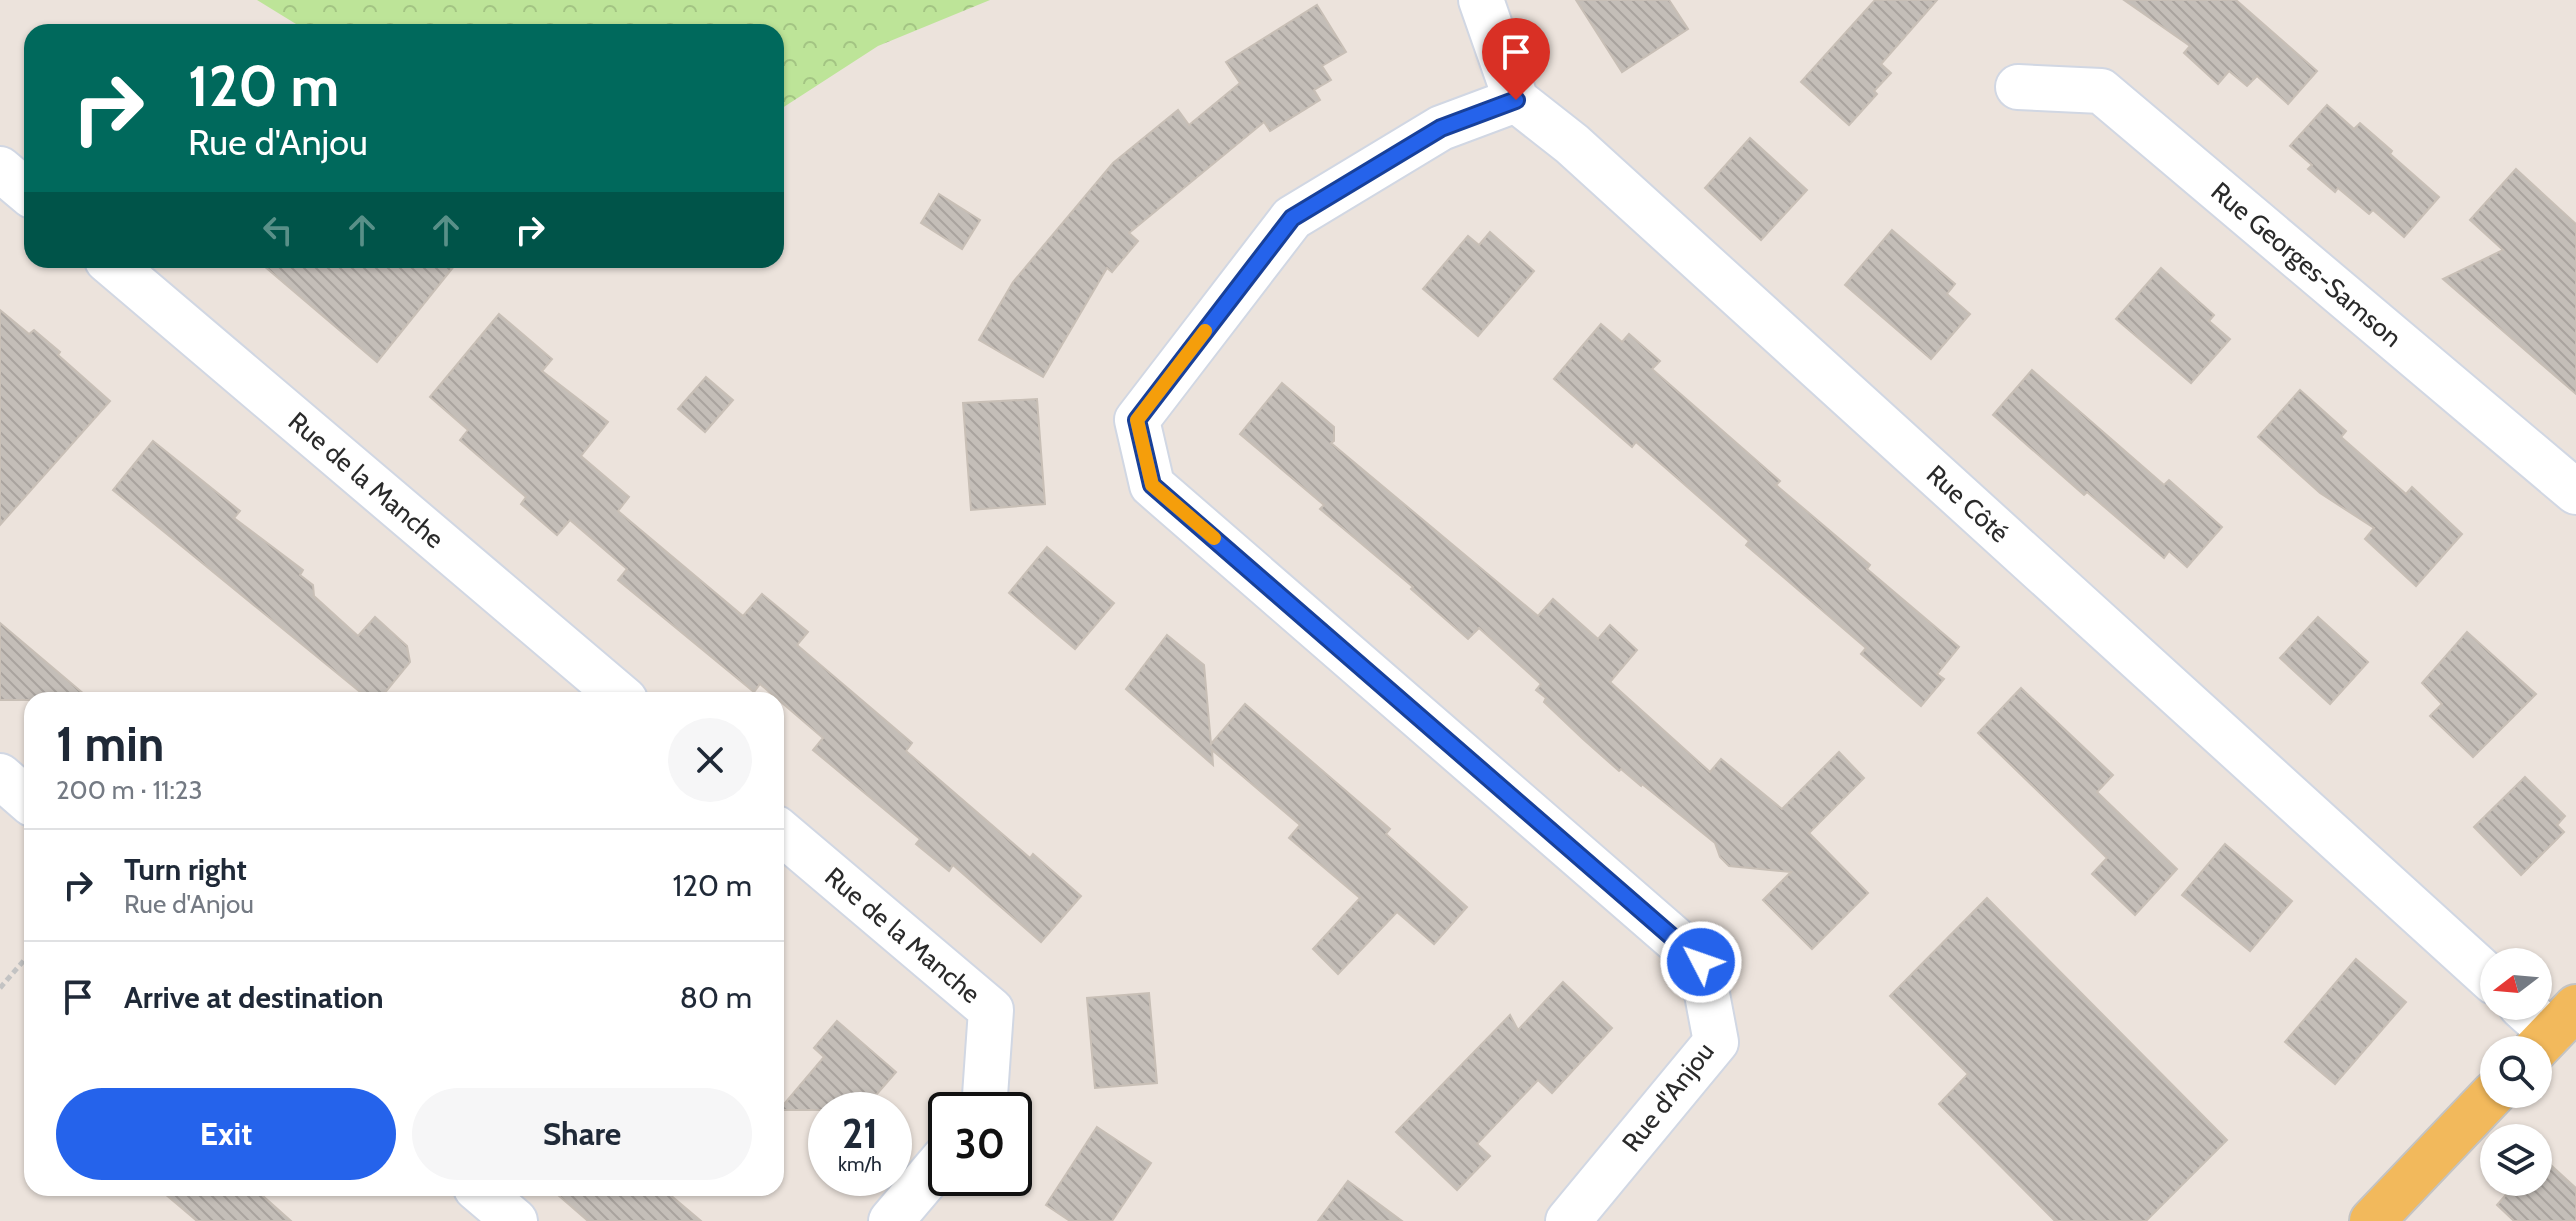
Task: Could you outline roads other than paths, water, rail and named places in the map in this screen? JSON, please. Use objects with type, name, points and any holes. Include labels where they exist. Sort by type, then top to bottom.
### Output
[{"type":"main road","points":[[2372,1221],[2480,1108]]},
{"type":"street","points":[[1481,0],[1516,100]]},
{"type":"street","name":"Rue Georges-Samson","points":[[2018,87],[2101,91],[2576,492]]},
{"type":"street","name":"Rue Côté","points":[[1516,100],[1572,144],[2480,969]]},
{"type":"street","name":"Rue d'Anjou","points":[[1516,100],[1441,128],[1292,218],[1137,420],[1152,485],[1701,962],[1716,1042],[1568,1221]]},
{"type":"street","points":[[0,169],[24,189]]},
{"type":"street","name":"Rue de la Manche","points":[[116,268],[616,692]]},
{"type":"street","points":[[0,776],[24,797]]},
{"type":"street","name":"Rue de la Manche","points":[[784,835],[991,1010],[985,1092]]},
{"type":"street","points":[[891,1221],[928,1177]]},
{"type":"street","points":[[485,1196],[515,1221]]}]
